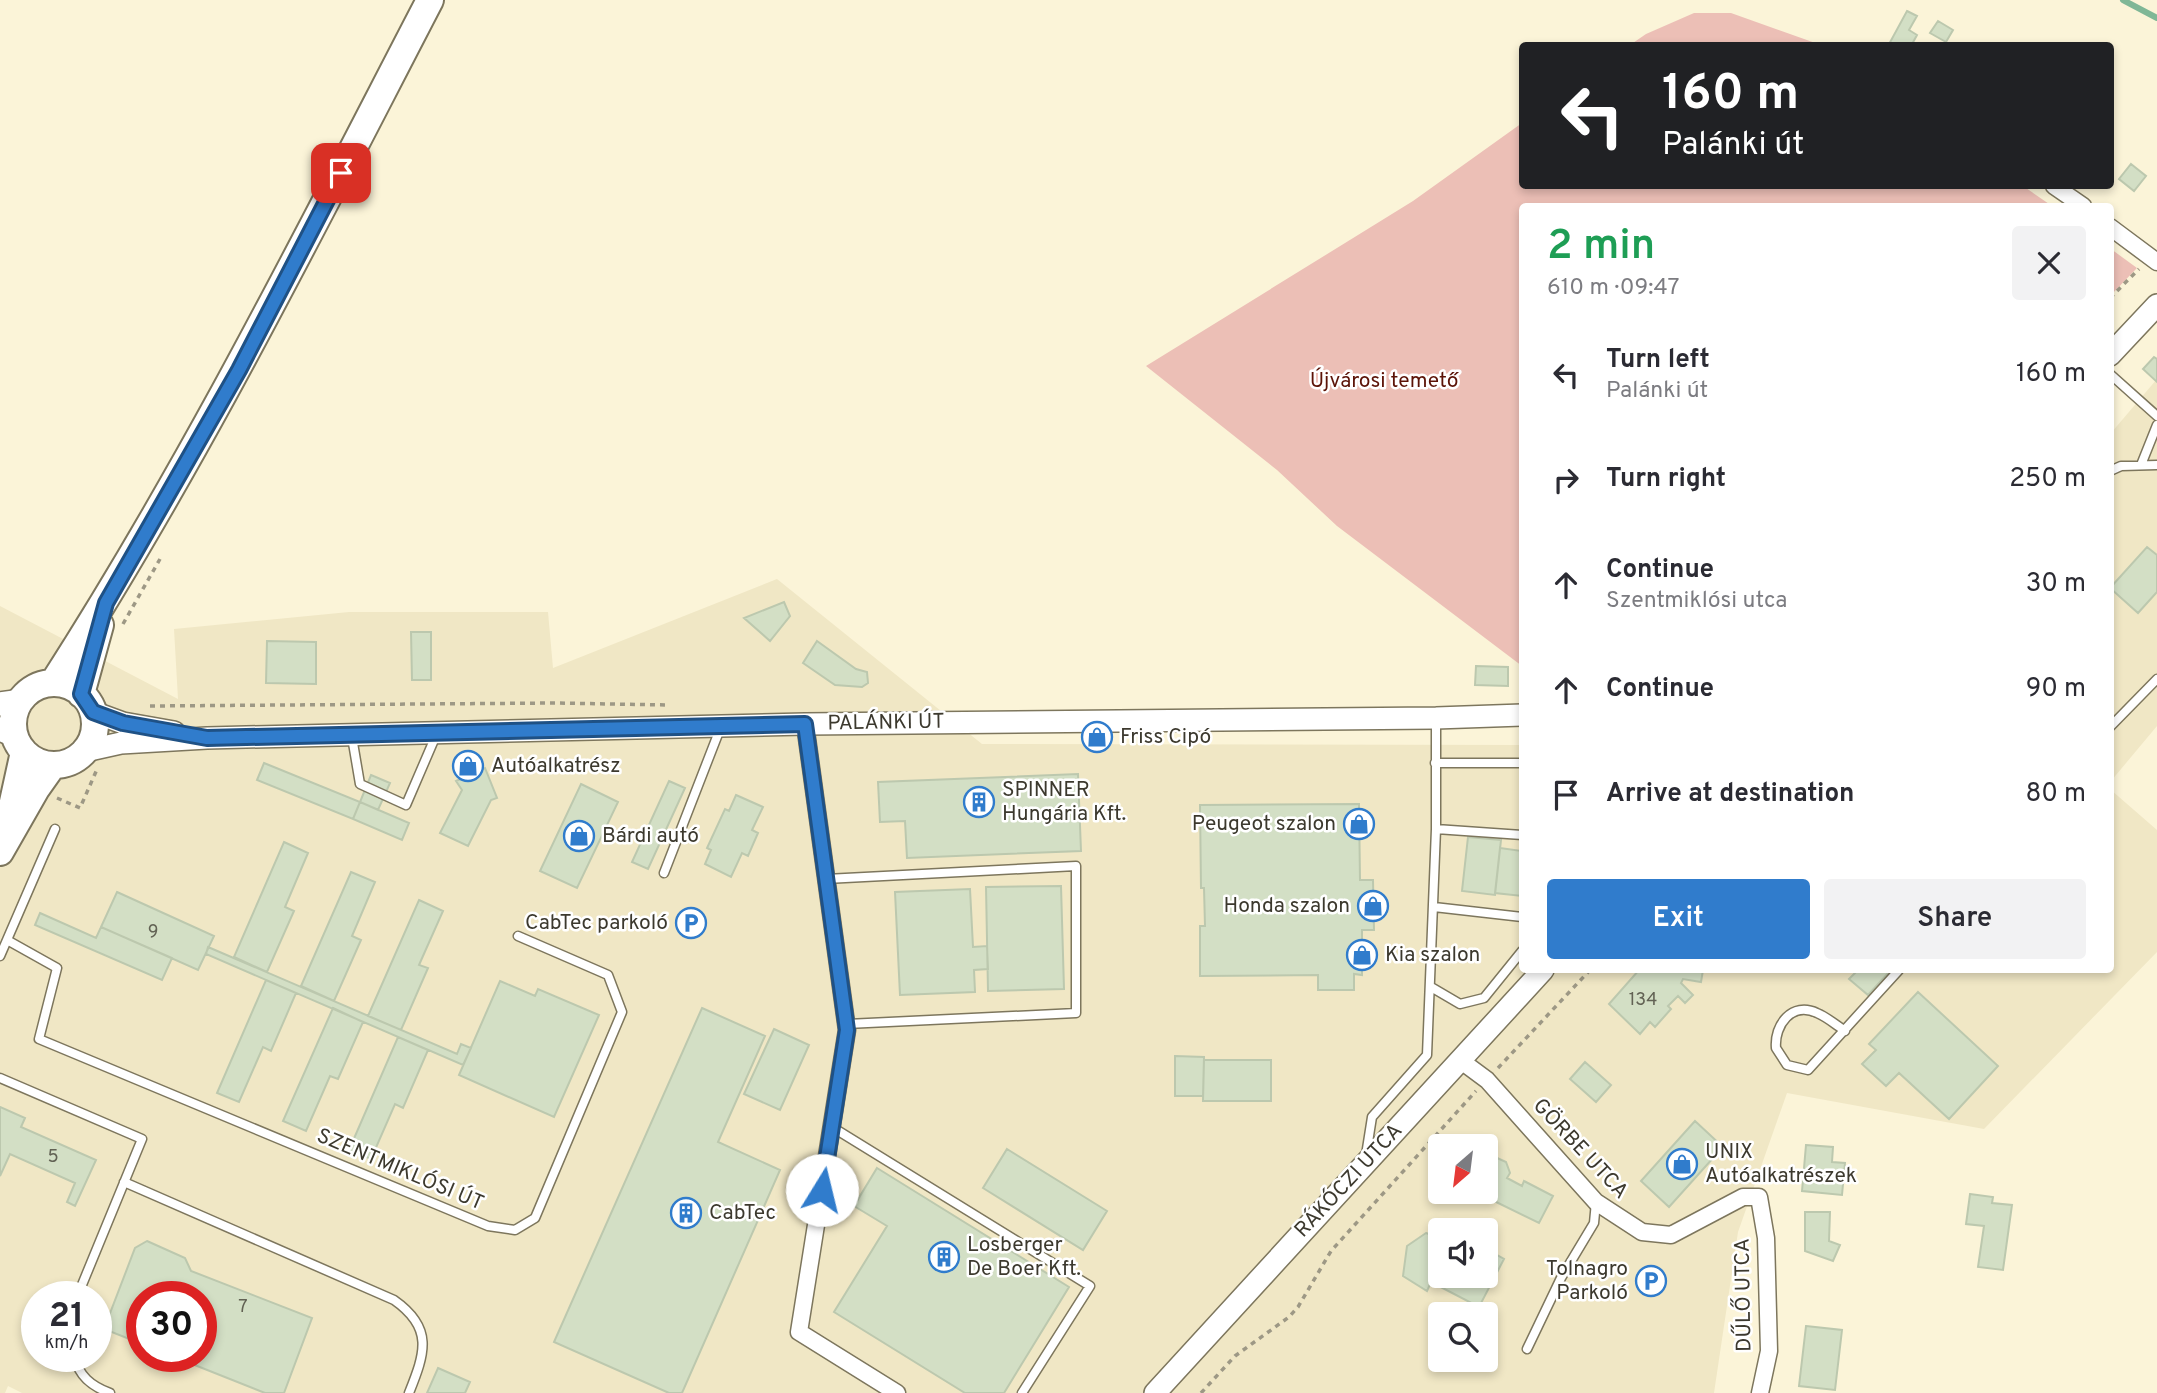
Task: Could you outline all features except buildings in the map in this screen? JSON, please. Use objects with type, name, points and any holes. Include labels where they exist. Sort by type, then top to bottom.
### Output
[{"type":"main road","points":[[53,683],[106,603],[239,370],[430,0]]},
{"type":"main road","points":[[13,739],[32,759],[53,765],[92,758],[94,732],[87,703],[106,603]]},
{"type":"main road","points":[[1,849],[13,739],[10,703],[53,683],[73,688],[87,703]]},
{"type":"main road","points":[[1,849],[53,765]]},
{"type":"street","points":[[2058,189],[2079,203]]},
{"type":"street","points":[[2114,230],[2157,262]]},
{"type":"street","points":[[2114,351],[2157,305]]},
{"type":"street","name":"PALÁNKI ÚT","points":[[87,703],[207,738]]},
{"type":"street","name":"PALÁNKI ÚT","points":[[92,758],[121,743],[207,738],[805,724],[1519,715]]},
{"type":"street","points":[[805,724],[847,1024],[799,1332],[897,1393]]},
{"type":"street","name":"RÁKÓCZI UTCA","points":[[1155,1393],[1540,973]]},
{"type":"street","name":"GÖRBE UTCA","points":[[1460,1060],[1487,1080],[1596,1202],[1642,1232],[1671,1235],[1743,1197],[1759,1197]]},
{"type":"street","name":"DŰLŐ UTCA","points":[[1759,1197],[1766,1238],[1769,1351],[1760,1393]]},
{"type":"lane","points":[[2114,378],[2157,416]]},
{"type":"lane","points":[[2141,465],[2157,425]]},
{"type":"lane","points":[[2114,469],[2121,466],[2157,465]]},
{"type":"lane","points":[[2114,723],[2157,679]]},
{"type":"lane","points":[[1364,1164],[1372,1117],[1427,1055],[1434,907],[1436,718]]},
{"type":"lane","points":[[664,873],[721,726]]},
{"type":"lane","points":[[351,734],[360,784],[406,805],[438,733]]},
{"type":"lane","points":[[1435,763],[1519,764]]},
{"type":"lane","points":[[0,957],[55,829]]},
{"type":"lane","points":[[1436,829],[1519,835]]},
{"type":"lane","points":[[826,879],[1076,866],[1076,1013],[847,1024]]},
{"type":"lane","points":[[1434,907],[1519,917]]},
{"type":"lane","name":"SZENTMIKLÓSI ÚT","points":[[7,940],[57,968],[39,1039],[488,1226],[515,1230],[535,1218],[622,1012],[608,975],[518,936]]},
{"type":"lane","points":[[1431,987],[1460,1004],[1483,998],[1519,955]]},
{"type":"lane","points":[[1845,1031],[1815,1012],[1802,1010],[1789,1014],[1777,1027],[1776,1048],[1787,1065],[1808,1070],[1845,1031],[1896,973]]},
{"type":"lane","points":[[0,1078],[142,1139],[84,1281]]},
{"type":"lane","points":[[832,1127],[1090,1286],[1022,1393]]},
{"type":"lane","points":[[124,1182],[394,1300],[409,1310],[422,1329],[424,1347],[423,1360],[409,1393]]},
{"type":"lane","points":[[1527,1349],[1561,1278],[1594,1223],[1596,1202]]},
{"type":"lane","points":[[79,1372],[93,1386],[110,1393]]},
{"type":"path","points":[[2114,294],[2138,270]]},
{"type":"path","points":[[119,631],[160,559]]},
{"type":"path","points":[[124,715],[556,703],[667,705]]},
{"type":"path","points":[[36,789],[80,808],[92,758]]},
{"type":"path","points":[[1201,1393],[1235,1356],[1289,1317],[1298,1307],[1331,1251],[1587,973]]},
{"type":"shaded area","points":[[2157,379],[2157,726],[2114,777],[2114,429]]},
{"type":"shaded area","points":[[777,579],[982,744],[1519,745],[1519,973],[2114,973],[2114,793],[2157,830],[2157,952],[1984,1129],[1787,1093],[1738,1232],[1714,1393],[22,1393],[8,1386],[5,1393],[0,1393],[0,606],[178,699],[174,629],[349,612],[548,612],[553,668]]},
{"type":"green space","points":[[1694,13],[1731,13],[1813,42],[1634,42],[1646,34]]},
{"type":"green space","name":"Újvárosi temető","points":[[1519,125],[1519,189],[2027,189],[2048,203],[1519,203],[1519,664],[1337,526],[1277,470],[1146,366],[1413,201]]},
{"type":"green space","points":[[2114,251],[2137,268],[2114,292]]},
{"type":"waterway","points":[[2123,0],[2157,18]]},
{"type":"place","name":"Friss Cipó","points":[[1097,737]]},
{"type":"place","name":"Autóalkatrész","points":[[468,766]]},
{"type":"place","name":"SPINNER Hungária Kft.","points":[[979,802]]},
{"type":"place","name":"Peugeot szalon","points":[[1359,824]]},
{"type":"place","name":"Bárdi autó","points":[[579,836]]},
{"type":"place","name":"Honda szalon","points":[[1373,906]]},
{"type":"place","name":"CabTec parkoló","points":[[691,923]]},
{"type":"place","name":"Kia szalon","points":[[1362,955]]},
{"type":"place","name":"UNIX Autóalkatrészek","points":[[1682,1164]]},
{"type":"place","name":"CabTec","points":[[686,1213]]},
{"type":"place","name":"Losberger De Boer Kft.","points":[[944,1257]]},
{"type":"place","name":"Tolnagro Parkoló","points":[[1651,1281]]},
{"type":"route","points":[[341,173],[239,370],[106,603],[81,694],[93,712],[123,723],[207,738],[805,724],[847,1030],[822,1190]]}]
